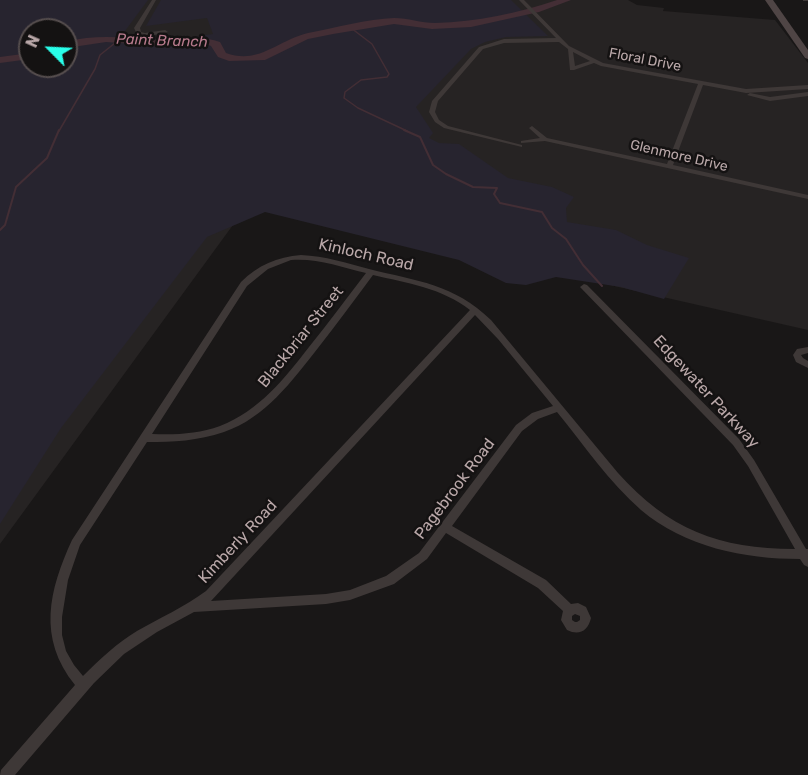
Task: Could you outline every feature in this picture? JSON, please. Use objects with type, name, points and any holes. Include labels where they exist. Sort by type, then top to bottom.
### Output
[{"type":"main road","points":[[770,0],[808,56]]},
{"type":"street","points":[[154,0],[137,28],[139,33],[146,35],[165,32]]},
{"type":"street","name":"Floral Drive","points":[[521,0],[570,50],[594,61],[755,92],[808,87]]},
{"type":"street","name":"Glenmore Drive","points":[[560,40],[504,41],[481,48],[435,101],[432,112],[437,121],[446,128],[522,144],[545,139],[808,197]]},
{"type":"street","points":[[570,50],[572,69],[594,61]]},
{"type":"street","points":[[669,166],[701,83]]},
{"type":"street","name":"Floral Drive","points":[[731,88],[766,98],[808,94]]},
{"type":"street","name":"Glenmore Drive","points":[[532,128],[545,139]]},
{"type":"street","name":"Kinloch Road","points":[[83,685],[66,664],[57,643],[56,630],[58,591],[76,543],[244,284],[253,274],[273,263],[308,257],[439,289],[475,310],[498,333],[634,498],[668,523],[705,541],[726,547],[807,557]]},
{"type":"street","name":"Blackbriar Street","points":[[145,438],[176,439],[204,435],[225,428],[254,413],[289,380],[371,272]]},
{"type":"street","name":"Edgewater Parkway","points":[[584,287],[736,442],[751,462],[807,557]]},
{"type":"street","name":"Kimberly Road","points":[[6,775],[83,685],[137,637],[195,607],[210,595],[475,310]]},
{"type":"street","points":[[808,350],[800,351],[797,355],[799,360],[808,365]]},
{"type":"street","name":"Pagebrook Road","points":[[195,607],[350,596],[370,589],[407,569],[423,556],[446,528],[519,428],[535,416],[559,408]]},
{"type":"street","points":[[446,528],[542,584],[569,610]]},
{"type":"shaded area","points":[[0,0],[628,0],[637,5],[664,8],[663,11],[775,20],[808,63],[808,330],[249,203],[0,544]]},
{"type":"shaded area","points":[[0,0],[148,0],[122,35],[172,40],[213,34],[207,18],[146,26],[161,0],[511,0],[548,36],[506,37],[485,42],[471,49],[416,107],[433,133],[429,138],[439,143],[459,144],[508,178],[552,187],[574,197],[566,208],[567,222],[616,230],[647,245],[689,258],[664,299],[621,287],[556,277],[526,285],[506,283],[459,260],[265,212],[207,237],[61,428],[0,524]]},
{"type":"waterway","name":"Paint Branch","points":[[78,42],[106,39],[160,43],[206,41],[216,44],[216,48],[222,55],[233,59],[265,57],[305,37],[333,31],[394,21],[432,26],[471,24],[536,10],[566,0]]},
{"type":"waterway","points":[[351,28],[372,44],[389,74],[387,77],[361,80],[345,92],[344,98],[358,108],[407,131]]},
{"type":"waterway","points":[[59,131],[95,69],[100,55],[120,39]]},
{"type":"waterway","name":"Paint Branch","points":[[0,60],[18,58]]},
{"type":"waterway","points":[[0,230],[5,225],[16,187],[47,158],[59,130]]},
{"type":"waterway","points":[[404,130],[420,137],[433,165],[446,174],[473,187],[497,188],[494,194],[500,203],[542,212],[552,228],[566,239],[583,265],[602,286]]}]
